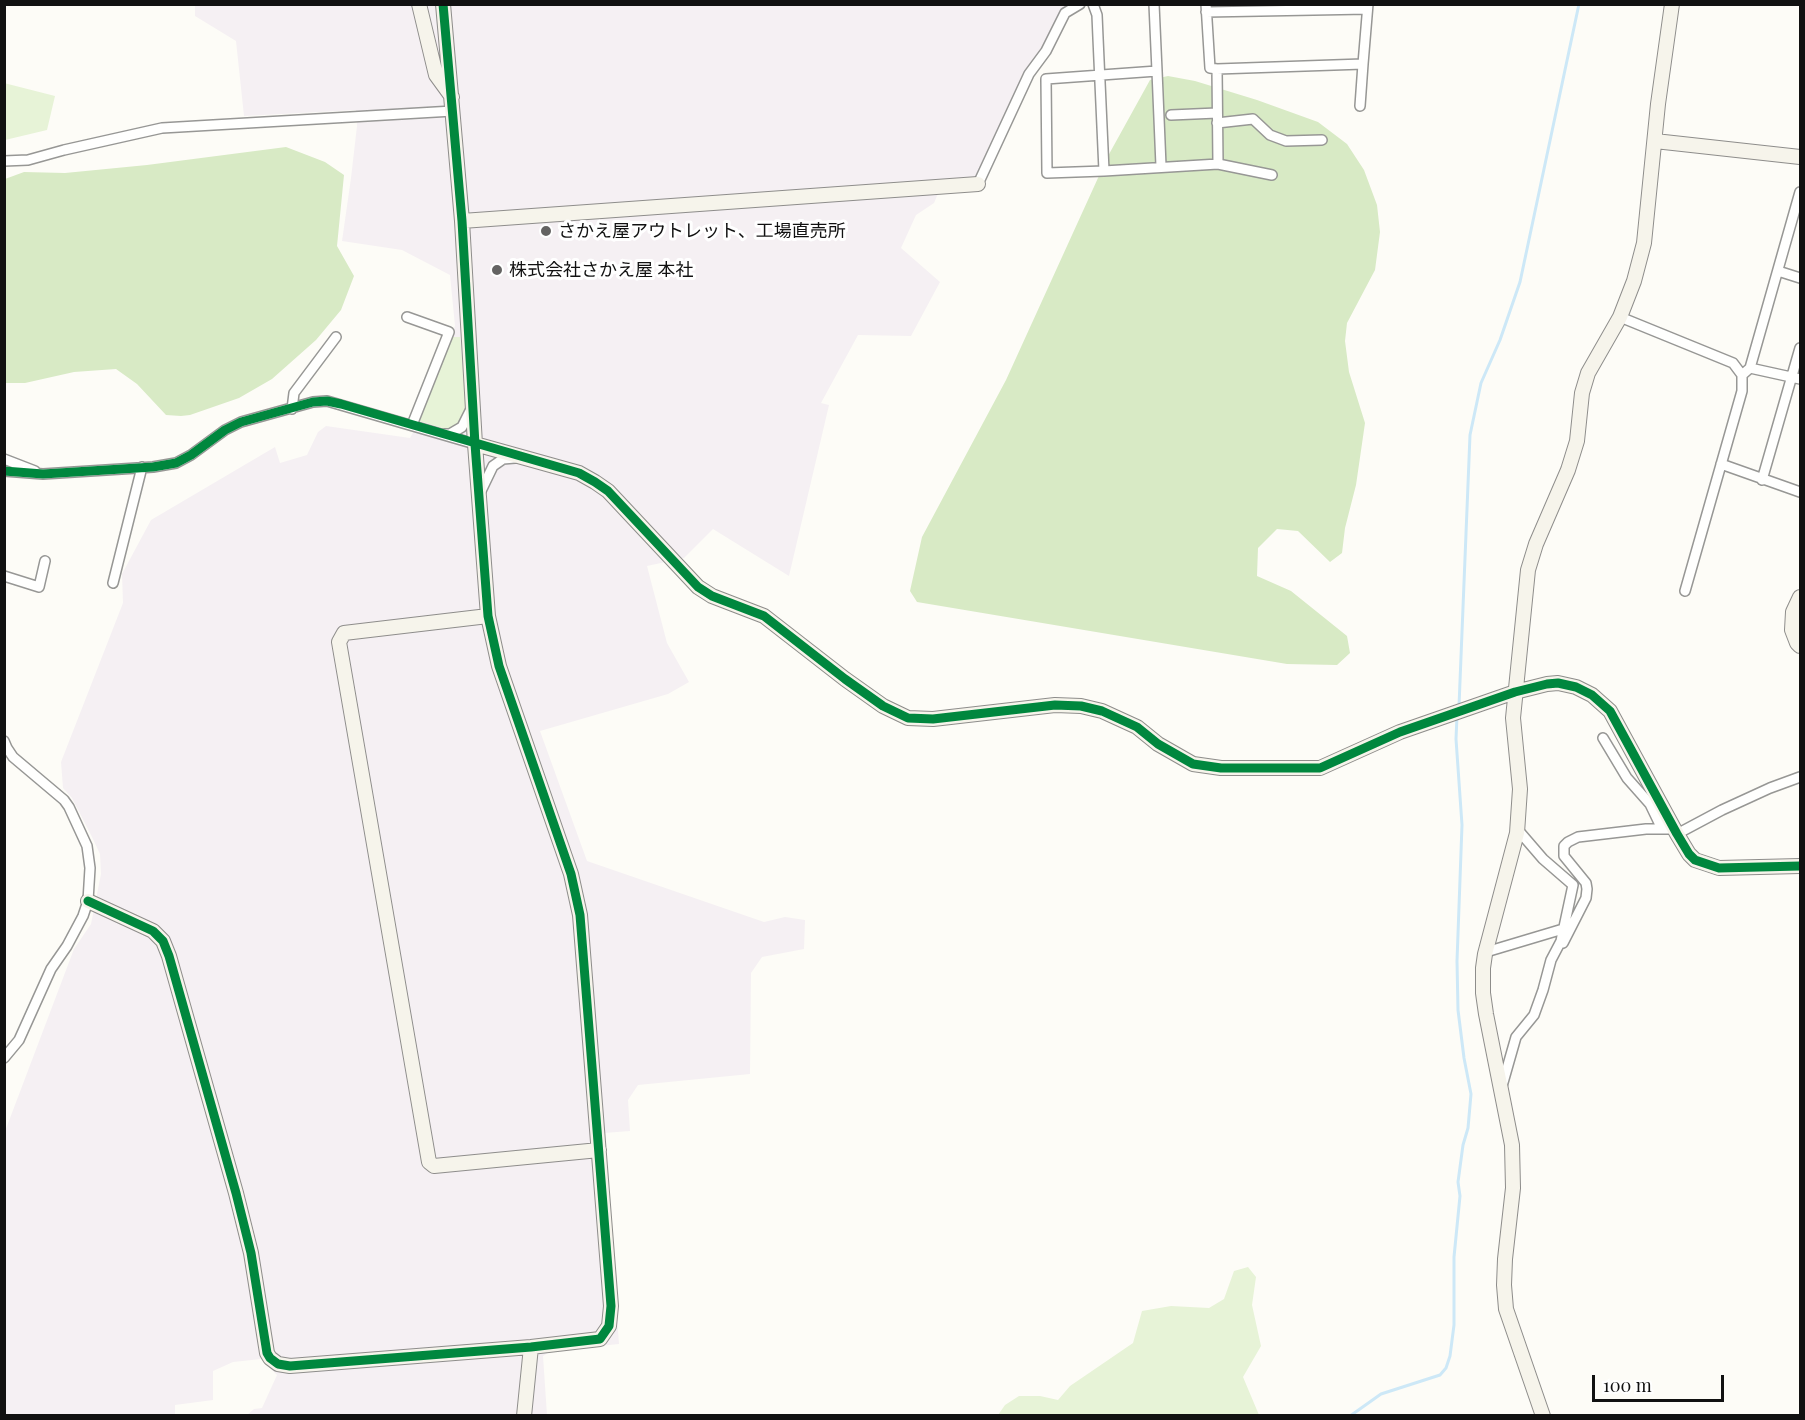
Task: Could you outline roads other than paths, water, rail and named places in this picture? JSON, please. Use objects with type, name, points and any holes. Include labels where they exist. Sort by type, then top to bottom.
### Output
[{"type":"street","points":[[419,4],[436,75],[452,104]]},
{"type":"street","points":[[88,902],[153,931],[163,941],[169,956],[249,1243],[267,1353],[270,1358],[278,1364],[290,1366],[531,1347],[600,1339],[609,1326],[611,1306],[580,915],[571,874],[499,666],[488,616],[462,221],[443,4]]},
{"type":"street","points":[[462,221],[978,184],[1029,74],[1046,51],[1065,13],[1080,4]]},
{"type":"street","points":[[1093,4],[1097,15],[1104,171]]},
{"type":"street","points":[[1154,4],[1161,166]]},
{"type":"street","points":[[1543,1416],[1506,1309],[1505,1259],[1513,1169],[1511,1136],[1482,979],[1486,952],[1518,830],[1520,789],[1513,718],[1528,570],[1536,543],[1568,470],[1577,441],[1582,393],[1588,373],[1620,317],[1634,281],[1644,243],[1672,4]]},
{"type":"street","points":[[1360,106],[1364,64],[1367,7],[1206,8],[1210,68],[1364,64]]},
{"type":"street","points":[[1217,69],[1218,164]]},
{"type":"street","points":[[1157,71],[1046,79],[1047,173],[1218,164],[1272,175]]},
{"type":"street","points":[[4,161],[28,160],[162,128],[452,104]]},
{"type":"street","points":[[1171,115],[1253,119],[1270,135],[1286,141],[1322,140]]},
{"type":"street","points":[[1655,141],[1800,158]]},
{"type":"street","points":[[1742,375],[1750,368],[1800,192]]},
{"type":"street","points":[[1778,272],[1800,278]]},
{"type":"street","points":[[406,317],[449,332],[412,425]]},
{"type":"street","points":[[1620,317],[1733,363],[1742,375],[1742,391],[1685,591]]},
{"type":"street","points":[[292,409],[294,393],[336,337]]},
{"type":"street","points":[[1762,480],[1796,378],[1800,348]]},
{"type":"street","points":[[1750,368],[1796,378]]},
{"type":"street","points":[[4,471],[43,474],[176,463],[241,422],[313,402],[327,401],[579,473],[608,491],[698,587],[712,596],[764,616],[845,679],[884,706],[908,718],[933,720],[1055,705],[1081,706],[1102,711],[1137,728],[1158,744],[1193,764],[1221,768],[1320,768],[1349,757],[1400,732],[1515,692],[1558,683],[1576,687],[1600,700],[1610,711],[1671,831]]},
{"type":"street","points":[[442,434],[450,434],[462,427],[473,404]]},
{"type":"street","points":[[479,498],[485,479],[498,462],[511,458],[529,459]]},
{"type":"street","points":[[4,459],[43,474]]},
{"type":"street","points":[[1721,464],[1800,492]]},
{"type":"street","points":[[113,583],[142,467]]},
{"type":"street","points":[[4,576],[39,587],[45,561]]},
{"type":"street","points":[[1800,597],[1793,612],[1792,630],[1800,646]]},
{"type":"street","points":[[488,616],[344,633],[339,642],[429,1162],[434,1166],[598,1150]]},
{"type":"street","points":[[1604,738],[1627,778],[1695,860],[1708,866],[1734,868],[1800,866]]},
{"type":"street","points":[[4,741],[13,757],[64,800],[87,846],[89,856],[88,902],[83,916],[67,946],[51,969],[19,1040],[4,1058]]},
{"type":"street","points":[[1555,951],[1567,939],[1586,898],[1587,890],[1586,883],[1564,856],[1564,846],[1578,837],[1646,829],[1671,831],[1800,777]]},
{"type":"street","points":[[1502,1086],[1516,1037],[1534,1015],[1555,951],[1561,941],[1573,885],[1544,859],[1518,830]]},
{"type":"street","points":[[1486,952],[1563,929]]},
{"type":"street","points":[[524,1416],[531,1347]]},
{"type":"waterway","points":[[1459,706],[1470,435],[1481,383],[1500,340],[1520,282],[1579,4]]},
{"type":"waterway","points":[[1350,1416],[1381,1394],[1440,1375],[1446,1368],[1450,1356],[1454,1325],[1454,1257],[1460,1196],[1458,1182],[1463,1145],[1468,1128],[1471,1094],[1458,1010],[1457,961],[1462,825],[1456,739],[1457,716]]},
{"type":"place","name":"さかえ屋アウトレット、工場直売所","points":[[546,231]]},
{"type":"place","name":"株式会社さかえ屋 本社","points":[[497,270]]}]
